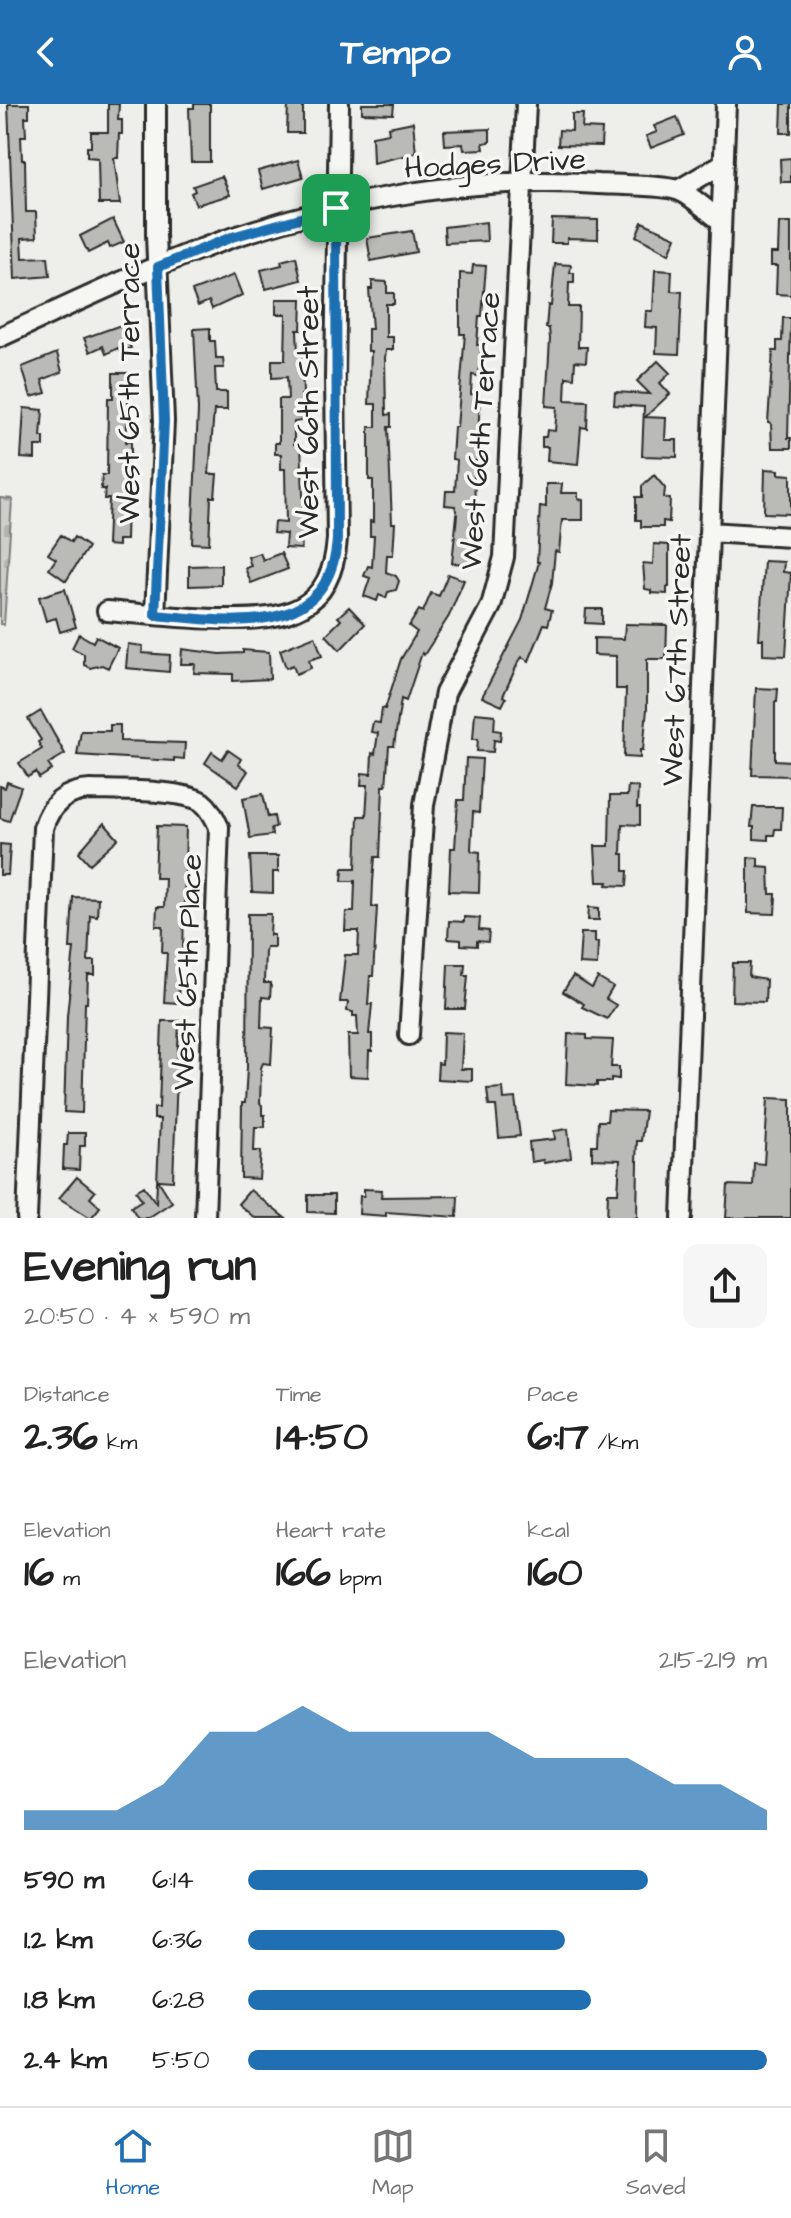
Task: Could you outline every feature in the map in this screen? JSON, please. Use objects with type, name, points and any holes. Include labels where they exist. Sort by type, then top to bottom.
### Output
[{"type":"street","name":"West 65th Terrace","points":[[155,615],[164,421],[156,104]]},
{"type":"street","name":"West 66th Street","points":[[155,615],[203,619],[274,618],[306,605],[328,579],[336,557],[339,104]]},
{"type":"street","name":"West 66th Terrace","points":[[409,1035],[424,805],[445,693],[491,606],[504,557],[526,104]]},
{"type":"street","name":"West 67th Street","points":[[682,1218],[726,104]]},
{"type":"street","points":[[721,221],[678,190],[724,163]]},
{"type":"street","name":"Hodges Drive","points":[[0,337],[232,237],[336,208],[449,188],[522,183],[580,183],[678,190]]},
{"type":"street","points":[[709,532],[791,537]]},
{"type":"street","points":[[107,611],[155,615]]},
{"type":"street","name":"West 65th Place","points":[[27,1218],[43,828],[47,814],[56,802],[76,791],[182,795],[201,802],[219,827],[205,1218]]},
{"type":"green space","points":[[0,498],[12,499],[4,625],[0,624]]},
{"type":"building","points":[[8,104],[29,104],[29,117],[25,117],[26,136],[21,136],[22,160],[25,160],[26,212],[36,212],[37,237],[22,238],[23,258],[48,257],[50,276],[15,279]]},
{"type":"building","points":[[108,104],[119,104],[118,120],[122,120],[118,158],[114,158],[120,204],[99,204],[98,158],[87,157],[91,132],[108,132]]},
{"type":"building","points":[[194,104],[210,104],[210,162],[191,162],[189,108],[194,108]]},
{"type":"building","points":[[288,104],[303,104],[303,133],[287,133]]},
{"type":"building","points":[[362,104],[394,104],[393,114],[362,113]]},
{"type":"building","points":[[782,104],[791,104],[791,133],[781,133]]},
{"type":"building","points":[[572,114],[583,114],[582,128],[602,129],[601,146],[558,145],[559,130],[572,131]]},
{"type":"building","points":[[677,117],[684,135],[651,148],[646,136],[657,132],[654,126]]},
{"type":"building","points":[[413,122],[416,153],[373,163],[372,136],[389,133],[388,127]]},
{"type":"building","points":[[490,129],[490,142],[483,143],[484,149],[464,150],[463,144],[445,145],[444,131]]},
{"type":"building","points":[[791,158],[791,182],[781,182],[780,159]]},
{"type":"building","points":[[298,160],[303,177],[263,189],[258,171]]},
{"type":"building","points":[[222,176],[230,195],[196,205],[191,193],[195,191],[193,186]]},
{"type":"building","points":[[113,219],[124,242],[110,248],[108,243],[88,253],[80,236]]},
{"type":"building","points":[[552,219],[598,220],[598,239],[567,238],[567,243],[551,243]]},
{"type":"building","points":[[486,222],[487,241],[445,243],[444,227]]},
{"type":"building","points":[[642,222],[676,237],[669,254],[636,236]]},
{"type":"building","points":[[779,223],[791,223],[791,295],[776,294],[777,266],[771,266],[771,253],[778,253]]},
{"type":"building","points":[[412,231],[416,252],[371,261],[367,238]]},
{"type":"building","points":[[296,257],[301,280],[266,289],[261,270],[282,265],[281,261]]},
{"type":"building","points":[[555,264],[571,265],[574,283],[569,283],[568,307],[579,307],[578,347],[587,347],[586,362],[575,361],[574,378],[566,377],[565,400],[588,401],[587,428],[581,427],[578,464],[547,461],[548,447],[542,447],[542,437],[546,437],[547,430],[555,431],[557,407],[546,406],[550,339],[549,328],[546,328]]},
{"type":"building","points":[[473,265],[486,266],[477,345],[481,345],[479,376],[472,375],[471,394],[480,395],[477,461],[474,461],[475,515],[469,564],[452,563],[457,515],[455,506],[445,505],[446,491],[455,491],[457,460],[452,459],[454,427],[457,427],[465,334],[460,334],[460,273],[472,274]]},
{"type":"building","points":[[655,270],[672,271],[671,291],[682,292],[679,354],[656,353],[657,328],[645,327],[646,311],[653,311]]},
{"type":"building","points":[[234,275],[242,295],[212,309],[209,301],[198,306],[192,291]]},
{"type":"building","points":[[372,281],[387,282],[387,293],[394,293],[394,304],[386,304],[386,337],[393,337],[393,350],[386,350],[385,358],[386,415],[391,414],[391,427],[388,427],[392,523],[395,523],[393,555],[387,555],[386,572],[396,576],[399,581],[396,590],[388,592],[386,598],[379,595],[377,601],[364,596],[370,578],[364,576],[368,566],[372,567],[374,536],[370,536],[373,480],[369,480],[369,427],[376,427],[376,404],[369,404],[371,351],[368,351],[368,329],[372,329],[369,289],[372,289]]},
{"type":"building","points":[[276,299],[302,299],[301,330],[297,330],[298,354],[302,354],[303,395],[301,421],[294,422],[294,444],[301,444],[304,520],[301,549],[285,548],[286,534],[273,533],[274,522],[286,523],[285,469],[281,469],[281,454],[275,454],[275,443],[279,443],[279,399],[288,399],[287,377],[272,378],[272,360],[285,360],[286,314],[276,314]]},
{"type":"building","points":[[783,318],[791,318],[788,438],[791,438],[791,448],[772,448],[771,423],[768,422],[773,351],[777,351],[777,341],[782,341]]},
{"type":"building","points":[[121,325],[131,348],[120,352],[118,348],[106,354],[103,346],[90,352],[84,338]]},
{"type":"building","points":[[210,328],[210,341],[215,341],[216,358],[223,358],[224,368],[215,368],[216,392],[227,392],[227,410],[214,410],[209,474],[217,474],[215,497],[211,497],[209,544],[192,543],[198,410],[194,329]]},
{"type":"building","points":[[57,353],[62,372],[42,380],[46,393],[31,397],[22,367]]},
{"type":"building","points":[[658,361],[670,373],[660,383],[670,394],[645,417],[666,418],[665,440],[677,440],[677,457],[642,456],[644,407],[614,405],[615,392],[650,394],[637,381]]},
{"type":"building","points":[[113,373],[130,373],[126,442],[131,442],[131,457],[128,457],[126,540],[118,540],[118,546],[107,545],[109,499],[104,499],[105,489],[101,489],[102,475],[107,475],[108,398],[113,398]]},
{"type":"building","points":[[24,408],[43,410],[41,437],[44,437],[44,446],[35,446],[35,459],[21,458]]},
{"type":"building","points":[[765,469],[791,475],[791,514],[764,513]]},
{"type":"building","points":[[654,475],[665,488],[664,498],[670,499],[669,522],[663,521],[663,527],[641,527],[641,520],[636,520],[636,497],[642,497],[642,486]]},
{"type":"building","points":[[546,484],[562,484],[561,493],[578,493],[578,499],[583,500],[583,520],[562,520],[559,552],[555,551],[552,583],[545,608],[552,610],[548,625],[544,624],[529,661],[522,657],[518,663],[503,696],[506,698],[502,706],[482,697],[522,620],[539,562],[540,506],[546,507]]},
{"type":"building","points":[[61,535],[71,542],[74,537],[88,547],[66,581],[49,569],[56,559],[48,554]]},
{"type":"building","points":[[654,544],[669,545],[667,594],[651,593],[651,590],[645,589],[643,563],[653,564]]},
{"type":"building","points":[[260,553],[263,560],[281,553],[288,569],[251,583],[245,568],[251,566],[248,557]]},
{"type":"building","points":[[764,561],[784,562],[783,572],[791,573],[786,656],[763,655],[763,639],[759,639]]},
{"type":"building","points":[[221,565],[221,585],[189,586],[189,566]]},
{"type":"building","points":[[448,574],[464,580],[449,616],[424,655],[422,653],[406,701],[401,699],[394,746],[389,746],[386,786],[383,786],[380,857],[375,857],[373,882],[372,907],[377,907],[368,1004],[372,1004],[369,1034],[372,1034],[372,1051],[369,1051],[368,1077],[349,1076],[348,1035],[358,1035],[357,1016],[347,1011],[348,1002],[340,1002],[345,955],[358,955],[359,931],[345,931],[346,912],[354,912],[355,881],[342,881],[343,868],[356,868],[358,816],[366,816],[368,785],[361,785],[362,773],[371,774],[372,753],[375,754],[378,733],[371,732],[373,722],[380,723],[382,708],[385,709],[401,659],[417,632],[409,626],[419,610],[423,612],[431,593],[439,596]]},
{"type":"building","points":[[65,589],[76,627],[60,632],[56,618],[46,621],[39,597]]},
{"type":"building","points":[[349,607],[365,624],[340,650],[326,635]]},
{"type":"building","points":[[586,609],[602,609],[602,624],[585,623]]},
{"type":"building","points":[[625,624],[667,625],[666,659],[647,659],[647,709],[640,758],[624,757],[626,689],[616,689],[616,656],[594,655],[594,638],[624,639]]},
{"type":"building","points":[[79,634],[93,642],[96,636],[118,648],[108,668],[84,665],[84,654],[72,648]]},
{"type":"building","points":[[315,636],[322,656],[309,660],[311,668],[296,674],[293,665],[286,668],[280,650]]},
{"type":"building","points":[[128,644],[143,646],[142,653],[170,655],[169,672],[126,668]]},
{"type":"building","points":[[182,649],[220,654],[243,653],[243,650],[269,652],[270,679],[233,681],[233,674],[194,673],[195,664],[181,664]]},
{"type":"building","points":[[756,688],[778,689],[775,702],[775,760],[791,761],[791,776],[752,775]]},
{"type":"building","points":[[41,711],[65,754],[48,764],[52,770],[39,778],[36,772],[28,777],[19,763],[42,749],[38,742],[41,740],[28,719]]},
{"type":"building","points":[[475,713],[495,715],[494,730],[501,731],[500,741],[494,740],[493,752],[477,751],[478,739],[473,739]]},
{"type":"building","points":[[110,725],[120,725],[120,741],[185,743],[184,759],[77,755],[81,731],[110,731]]},
{"type":"building","points":[[228,750],[241,759],[238,764],[248,771],[238,786],[205,763],[212,752],[222,759]]},
{"type":"building","points":[[466,758],[482,759],[479,813],[473,812],[471,849],[480,852],[479,892],[449,891],[451,848],[455,848],[458,800],[464,800]]},
{"type":"building","points":[[7,782],[21,787],[9,821],[0,818],[0,786],[5,788]]},
{"type":"building","points":[[628,786],[638,787],[640,825],[622,824],[621,854],[624,854],[624,871],[628,871],[627,886],[607,885],[608,882],[597,882],[595,846],[609,846],[610,796],[627,796]]},
{"type":"building","points":[[263,794],[268,817],[274,816],[276,827],[271,828],[272,835],[250,838],[243,798]]},
{"type":"building","points":[[753,807],[782,807],[781,829],[775,829],[774,835],[768,835],[768,840],[754,839],[754,827],[751,827]]},
{"type":"building","points":[[104,823],[118,839],[90,864],[79,852]]},
{"type":"building","points":[[157,826],[186,827],[183,954],[180,953],[178,1003],[164,1002],[167,953],[162,953],[163,926],[156,926],[157,907],[164,907],[165,878],[155,878]]},
{"type":"building","points":[[0,844],[10,845],[8,875],[0,875]]},
{"type":"building","points":[[250,856],[278,856],[278,872],[273,872],[273,893],[252,892]]},
{"type":"building","points":[[748,857],[758,858],[758,866],[769,867],[770,894],[776,894],[775,914],[748,913]]},
{"type":"building","points":[[73,897],[98,898],[97,916],[90,915],[88,961],[95,961],[95,975],[88,975],[85,1003],[82,1113],[64,1112],[67,1016],[74,948],[70,948]]},
{"type":"building","points":[[589,907],[599,908],[599,920],[588,920]]},
{"type":"building","points":[[248,914],[271,914],[270,935],[274,935],[274,947],[266,947],[265,951],[264,983],[271,983],[270,998],[262,997],[261,1027],[273,1028],[271,1064],[263,1063],[261,1068],[260,1104],[262,1115],[265,1115],[265,1127],[255,1127],[254,1151],[261,1151],[259,1179],[241,1178],[242,1103],[245,1103],[247,1067]]},
{"type":"building","points":[[464,917],[480,918],[479,930],[489,931],[488,942],[477,941],[477,946],[461,945],[461,940],[448,939],[449,921],[464,922]]},
{"type":"building","points":[[581,933],[595,933],[595,942],[598,942],[597,965],[579,964]]},
{"type":"building","points":[[733,963],[750,963],[749,977],[766,980],[765,1002],[732,1001]]},
{"type":"building","points":[[448,964],[465,964],[464,975],[468,975],[465,1009],[446,1009]]},
{"type":"building","points":[[573,976],[592,988],[598,978],[613,987],[606,999],[616,1005],[607,1019],[582,1007],[584,1004],[563,992]]},
{"type":"building","points":[[162,1021],[179,1021],[173,1181],[158,1180],[172,1202],[148,1218],[138,1218],[131,1207],[142,1200],[136,1191],[144,1186],[156,1203],[160,1119],[154,1119],[154,1108],[159,1108]]},
{"type":"building","points":[[443,1032],[463,1033],[461,1069],[472,1069],[472,1081],[437,1079],[438,1063],[442,1064]]},
{"type":"building","points":[[568,1034],[587,1035],[587,1039],[613,1040],[611,1067],[619,1067],[619,1079],[597,1082],[597,1086],[566,1084]]},
{"type":"building","points":[[503,1088],[504,1099],[515,1098],[520,1136],[499,1138],[496,1106],[489,1106],[487,1089]]},
{"type":"building","points":[[768,1098],[791,1099],[791,1218],[726,1218],[728,1185],[753,1186],[754,1163],[764,1164]]},
{"type":"building","points":[[608,1110],[645,1111],[641,1141],[637,1141],[637,1218],[607,1218],[608,1193],[618,1193],[620,1160],[592,1159],[592,1145],[597,1145],[598,1121],[607,1121]]},
{"type":"building","points":[[568,1129],[571,1158],[531,1162],[529,1142],[555,1139],[554,1131]]},
{"type":"building","points":[[68,1133],[85,1133],[85,1146],[80,1146],[79,1170],[63,1169]]},
{"type":"building","points":[[77,1177],[95,1192],[90,1198],[100,1207],[91,1218],[59,1198]]},
{"type":"building","points":[[364,1189],[382,1190],[381,1197],[458,1196],[457,1217],[386,1212],[386,1216],[359,1214],[360,1196],[364,1196]]},
{"type":"building","points":[[250,1190],[285,1218],[255,1218],[238,1204]]},
{"type":"building","points":[[308,1195],[334,1195],[334,1213],[308,1212]]},
{"type":"route","points":[[336,208],[337,539],[333,568],[315,597],[306,605],[274,618],[203,619],[155,615],[164,421],[158,267],[232,237],[336,208]]}]
